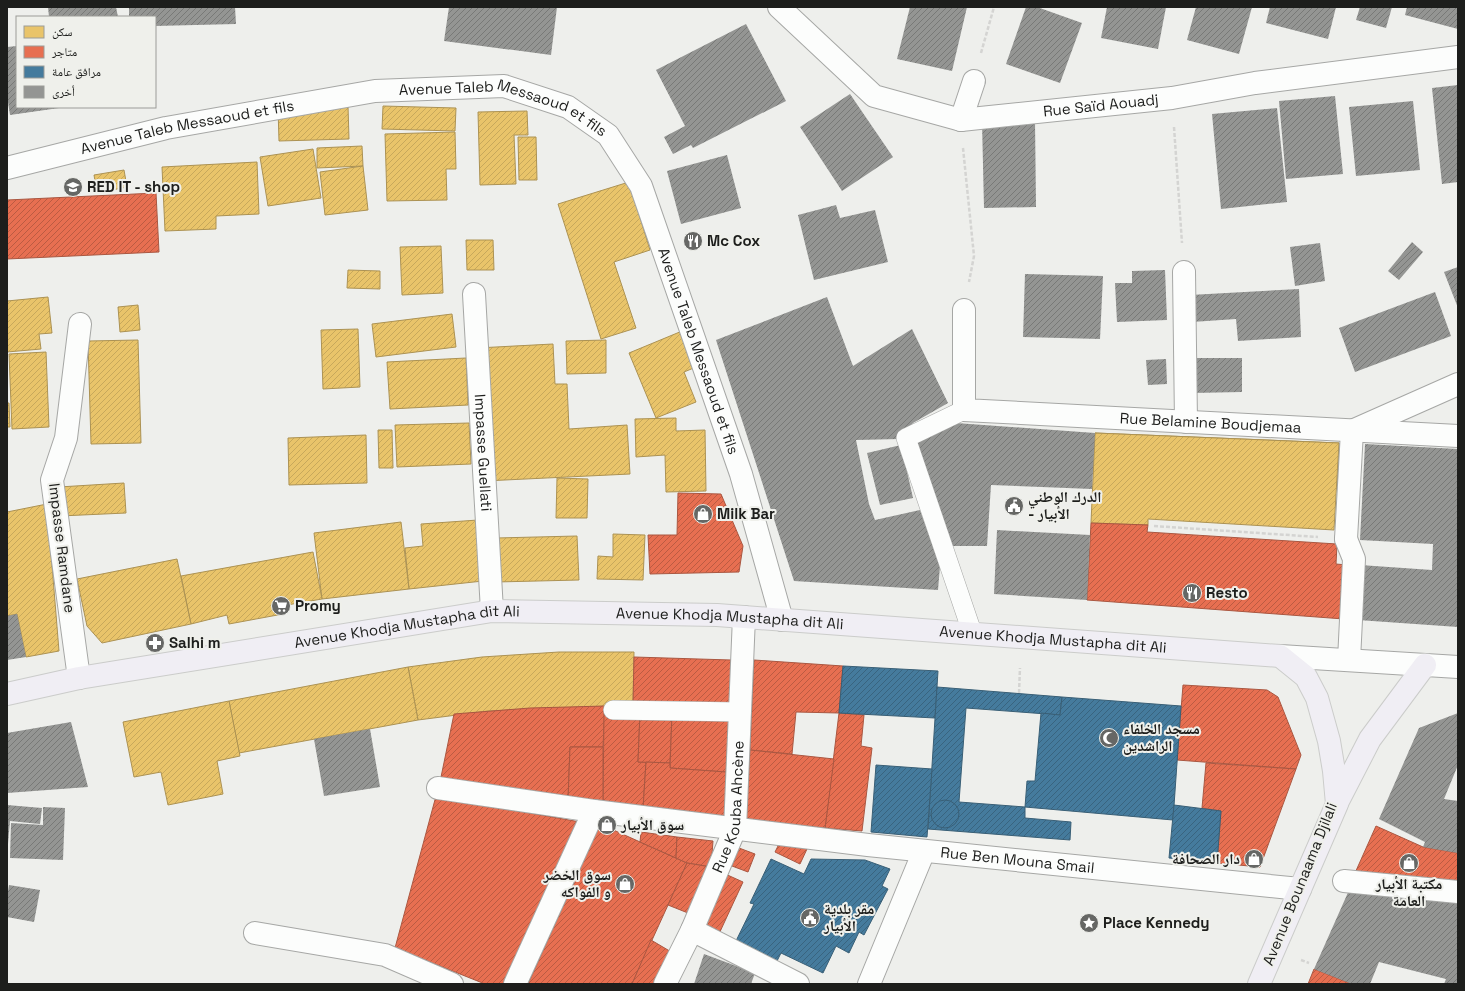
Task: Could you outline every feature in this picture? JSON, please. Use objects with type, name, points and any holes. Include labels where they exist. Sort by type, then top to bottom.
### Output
[{"type":"main road","name":"Avenue Khodja Mustapha dit Ali","points":[[7,694],[79,678],[492,611],[622,612],[718,615],[972,632],[1280,656]]},
{"type":"main road","name":"Avenue Bounaama Djilali","points":[[1259,984],[1337,804],[1330,741],[1316,698],[1306,677],[1280,656]]},
{"type":"main road","points":[[1337,804],[1370,740],[1425,665]]},
{"type":"street","name":"Rue Saïd Aouadj","points":[[779,7],[874,96],[961,120],[1172,98],[1255,82],[1458,57]]},
{"type":"street","points":[[961,120],[974,81]]},
{"type":"street","name":"Avenue Taleb Messaoud et fils","points":[[7,168],[166,128],[375,91],[504,86],[568,107],[608,135],[641,186],[741,474],[782,620]]},
{"type":"street","points":[[1184,272],[1186,422]]},
{"type":"street","name":"Impasse Guellati","points":[[474,294],[492,611]]},
{"type":"street","points":[[964,310],[964,410]]},
{"type":"street","name":"Impasse Ramdane","points":[[79,678],[52,480],[66,438],[80,324]]},
{"type":"street","points":[[1349,660],[1354,559],[1346,539],[1352,431],[1458,384]]},
{"type":"street","name":"Rue Belamine Boudjemaa","points":[[964,410],[1458,436]]},
{"type":"street","name":"Rue Kouba Ahcène","points":[[665,984],[692,930],[735,829],[744,617]]},
{"type":"street","name":"Avenue Khodja Mustapha dit Ali","points":[[1280,656],[1458,667]]},
{"type":"street","name":"Rue Ben Mouna Smail","points":[[438,788],[594,811],[735,829],[924,851],[1300,889]]},
{"type":"street","points":[[515,984],[594,811]]},
{"type":"street","points":[[869,984],[924,851]]},
{"type":"street","points":[[1344,881],[1458,892]]},
{"type":"street","points":[[692,930],[798,984]]},
{"type":"street","points":[[255,933],[385,955],[452,984]]},
{"type":"lane","points":[[964,410],[906,438],[972,632]]},
{"type":"lane","points":[[613,710],[740,712]]},
{"type":"path","points":[[974,81],[994,7]]},
{"type":"path","points":[[1172,98],[1184,272]]},
{"type":"path","points":[[961,120],[974,256],[964,310]]},
{"type":"path","points":[[1154,526],[1346,539]]},
{"type":"path","points":[[1019,693],[1020,668]]},
{"type":"path","points":[[1300,959],[1309,963]]},
{"type":"building: سكن","points":[[348,106],[349,139],[279,141],[278,108]]},
{"type":"building: سكن","points":[[383,106],[456,108],[455,131],[382,129]]},
{"type":"building: سكن","points":[[527,111],[528,135],[514,135],[516,184],[480,185],[478,112]]},
{"type":"building: سكن","points":[[455,132],[456,169],[446,169],[447,200],[387,201],[385,134]]},
{"type":"building: سكن","points":[[518,137],[536,137],[537,180],[519,180]]},
{"type":"building: سكن","points":[[362,146],[363,166],[317,168],[317,148]]},
{"type":"building: سكن","points":[[313,149],[321,198],[268,206],[260,157]]},
{"type":"building: سكن","points":[[257,162],[259,214],[216,216],[216,229],[165,231],[162,167]]},
{"type":"building: سكن","points":[[363,166],[368,210],[325,215],[320,172]]},
{"type":"building: سكن","points":[[124,170],[127,187],[97,193],[94,175]]},
{"type":"building: سكن","points":[[629,182],[650,250],[614,262],[636,328],[601,339],[558,204]]},
{"type":"building: سكن","points":[[466,240],[493,240],[494,270],[467,270]]},
{"type":"building: سكن","points":[[441,246],[443,293],[402,295],[400,247]]},
{"type":"building: سكن","points":[[348,270],[380,271],[380,289],[347,288]]},
{"type":"building: سكن","points":[[48,297],[52,333],[39,334],[41,349],[7,352],[7,301]]},
{"type":"building: سكن","points":[[138,305],[140,330],[120,332],[118,307]]},
{"type":"building: سكن","points":[[452,314],[456,347],[376,357],[372,324]]},
{"type":"building: سكن","points":[[699,324],[713,360],[684,372],[696,402],[656,418],[629,353]]},
{"type":"building: سكن","points":[[358,329],[360,387],[323,389],[321,330]]},
{"type":"building: سكن","points":[[138,340],[141,443],[91,444],[88,341]]},
{"type":"building: سكن","points":[[606,340],[606,373],[567,374],[566,341]]},
{"type":"building: سكن","points":[[553,344],[555,384],[567,384],[569,429],[627,425],[630,474],[484,481],[477,348]]},
{"type":"building: سكن","points":[[46,352],[49,427],[12,429],[9,354]]},
{"type":"building: سكن","points":[[466,358],[468,405],[390,409],[387,362]]},
{"type":"building: سكن","points":[[7,403],[9,403],[10,427],[7,427]]},
{"type":"building: سكن","points":[[676,418],[676,431],[705,430],[706,491],[666,492],[665,455],[636,457],[635,419]]},
{"type":"building: سكن","points":[[469,423],[471,464],[397,467],[395,425]]},
{"type":"building: سكن","points":[[378,430],[392,430],[393,468],[379,468]]},
{"type":"building: سكن","points":[[1095,433],[1339,443],[1337,489],[1325,488],[1325,494],[1307,493],[1307,500],[1286,499],[1287,492],[1270,491],[1269,486],[1178,481],[1178,488],[1160,486],[1160,492],[1137,491],[1137,485],[1111,484],[1111,475],[1093,474]]},
{"type":"building: سكن","points":[[1095,433],[1339,443],[1334,530],[1148,519],[1148,525],[1091,523]]},
{"type":"building: سكن","points":[[366,435],[367,483],[289,485],[288,438]]},
{"type":"building: سكن","points":[[557,478],[588,479],[587,518],[556,518]]},
{"type":"building: سكن","points":[[124,483],[126,513],[60,516],[59,487]]},
{"type":"building: سكن","points":[[47,504],[59,651],[26,657],[17,614],[7,616],[7,512]]},
{"type":"building: سكن","points":[[478,520],[483,581],[409,589],[405,548],[423,546],[421,524]]},
{"type":"building: سكن","points":[[401,522],[409,589],[322,599],[314,533]]},
{"type":"building: سكن","points":[[613,534],[645,535],[643,580],[597,579],[598,556],[613,557]]},
{"type":"building: سكن","points":[[577,536],[579,580],[496,582],[496,538]]},
{"type":"building: سكن","points":[[313,552],[322,599],[281,606],[283,614],[229,624],[227,615],[191,624],[181,576]]},
{"type":"building: سكن","points":[[177,559],[191,624],[102,643],[87,626],[77,579]]},
{"type":"building: سكن","points":[[559,652],[634,652],[633,705],[488,711],[418,720],[408,667],[482,657]]},
{"type":"building: سكن","points":[[408,667],[418,720],[239,753],[229,701]]},
{"type":"building: سكن","points":[[229,701],[240,756],[217,761],[223,794],[168,805],[161,772],[134,777],[123,722]]},
{"type":"building: متاجر","points":[[156,193],[159,252],[7,259],[7,200]]},
{"type":"building: متاجر","name":"Milk Bar","points":[[678,493],[721,494],[743,546],[739,572],[650,574],[648,535],[677,535]]},
{"type":"building: متاجر","points":[[1091,523],[1148,525],[1147,532],[1337,544],[1336,564],[1347,565],[1344,619],[1087,600]]},
{"type":"building: متاجر","points":[[634,657],[731,660],[730,707],[633,705]]},
{"type":"building: متاجر","points":[[754,660],[843,666],[839,713],[796,712],[792,754],[750,750]]},
{"type":"building: متاجر","points":[[1183,685],[1267,690],[1278,697],[1301,755],[1296,769],[1177,760]]},
{"type":"building: متاجر","points":[[605,706],[603,747],[570,747],[568,801],[440,782],[454,714],[530,708]]},
{"type":"building: متاجر","points":[[604,713],[640,713],[638,762],[646,762],[643,809],[603,804]]},
{"type":"building: متاجر","points":[[640,713],[672,714],[670,763],[638,762]]},
{"type":"building: متاجر","points":[[839,713],[864,715],[861,746],[872,748],[862,831],[825,828]]},
{"type":"building: متاجر","points":[[672,714],[729,716],[726,772],[670,768]]},
{"type":"building: متاجر","points":[[570,747],[603,747],[603,804],[568,801]]},
{"type":"building: متاجر","points":[[750,750],[834,759],[825,828],[746,821]]},
{"type":"building: متاجر","points":[[646,762],[670,763],[670,768],[726,772],[725,818],[643,809]]},
{"type":"building: متاجر","points":[[1206,763],[1296,769],[1260,867],[1217,863],[1221,811],[1202,808]]},
{"type":"building: متاجر","points":[[436,796],[580,822],[507,984],[485,984],[395,948]]},
{"type":"building: متاجر","name":"سوق الخضر و الفواكه","points":[[600,824],[687,863],[632,984],[528,984]]},
{"type":"building: متاجر","name":"مكتبة الأبيار العامة","points":[[1376,826],[1423,847],[1458,853],[1458,885],[1355,873]]},
{"type":"building: متاجر","points":[[641,832],[677,837],[676,858],[640,842]]},
{"type":"building: متاجر","points":[[677,837],[713,841],[711,867],[687,863],[676,858]]},
{"type":"building: متاجر","points":[[780,842],[807,849],[800,864],[775,852]]},
{"type":"building: متاجر","points":[[739,848],[755,854],[748,872],[732,866]]},
{"type":"building: متاجر","points":[[687,863],[711,867],[688,913],[668,905]]},
{"type":"building: متاجر","points":[[723,873],[743,882],[718,936],[700,927]]},
{"type":"building: متاجر","points":[[651,940],[673,953],[658,984],[632,984]]},
{"type":"building: متاجر","points":[[1314,969],[1352,984],[1308,984]]},
{"type":"building: مرافق عامة","points":[[843,666],[938,671],[935,718],[839,713]]},
{"type":"building: مرافق عامة","points":[[937,687],[1062,697],[1060,715],[966,708],[959,802],[1025,807],[1025,818],[1071,822],[1070,840],[928,829]]},
{"type":"building: مرافق عامة","name":"مسجد الخلفاء الراشدين","points":[[1062,697],[1181,706],[1173,820],[1025,807],[1027,781],[1035,781],[1041,713],[1060,715]]},
{"type":"building: مرافق عامة","points":[[876,765],[932,769],[927,837],[871,832]]},
{"type":"building: مرافق عامة","points":[[945,800],[955,804],[959,814],[955,824],[945,828],[935,824],[931,814],[935,804]]},
{"type":"building: مرافق عامة","points":[[1174,805],[1221,811],[1217,863],[1169,858]]},
{"type":"building: مرافق عامة","name":"مقر بلدية الأبيار","points":[[771,859],[804,874],[811,859],[865,860],[890,869],[882,886],[888,889],[864,935],[859,932],[849,953],[836,946],[823,973],[781,953],[776,963],[735,943],[754,904],[750,903]]},
{"type":"building: أخرى","points":[[48,7],[116,7],[118,16],[49,16]]},
{"type":"building: أخرى","points":[[129,7],[235,7],[236,24],[156,26],[156,16],[129,16]]},
{"type":"building: أخرى","points":[[449,7],[557,7],[551,55],[444,41]]},
{"type":"building: أخرى","points":[[910,7],[967,7],[952,71],[897,59]]},
{"type":"building: أخرى","points":[[1026,7],[1037,7],[1082,23],[1060,83],[1006,64]]},
{"type":"building: أخرى","points":[[1107,7],[1166,7],[1158,49],[1101,38]]},
{"type":"building: أخرى","points":[[1196,7],[1252,7],[1239,54],[1187,40]]},
{"type":"building: أخرى","points":[[1270,7],[1336,7],[1328,39],[1266,23]]},
{"type":"building: أخرى","points":[[1360,7],[1392,7],[1386,28],[1356,20]]},
{"type":"building: أخرى","points":[[1407,7],[1458,7],[1458,29],[1405,15]]},
{"type":"building: أخرى","points":[[746,24],[786,101],[693,148],[691,145],[673,154],[664,137],[685,126],[656,70]]},
{"type":"building: أخرى","points":[[16,46],[16,108],[59,108],[10,115],[7,96],[7,47]]},
{"type":"building: أخرى","points":[[1458,85],[1458,182],[1442,184],[1432,88]]},
{"type":"building: أخرى","points":[[850,94],[893,157],[842,191],[800,127]]},
{"type":"building: أخرى","points":[[1335,96],[1343,174],[1286,179],[1279,101]]},
{"type":"building: أخرى","points":[[1413,101],[1420,170],[1356,176],[1349,107]]},
{"type":"building: أخرى","points":[[1277,108],[1287,202],[1221,209],[1212,114]]},
{"type":"building: أخرى","points":[[1035,121],[1036,207],[984,208],[982,122]]},
{"type":"building: أخرى","points":[[727,155],[741,208],[681,224],[667,171]]},
{"type":"building: أخرى","points":[[836,205],[840,218],[875,210],[888,262],[814,280],[798,215]]},
{"type":"building: أخرى","points":[[1412,242],[1423,252],[1399,280],[1388,271]]},
{"type":"building: أخرى","points":[[1320,243],[1325,281],[1295,286],[1290,247]]},
{"type":"building: أخرى","points":[[1458,267],[1458,308],[1444,272]]},
{"type":"building: أخرى","points":[[1165,270],[1167,320],[1117,322],[1115,283],[1132,283],[1132,271]]},
{"type":"building: أخرى","points":[[1025,274],[1103,276],[1100,339],[1023,337]]},
{"type":"building: أخرى","points":[[1299,289],[1301,337],[1238,341],[1236,319],[1192,322],[1190,295]]},
{"type":"building: أخرى","points":[[1435,292],[1451,336],[1355,372],[1339,328]]},
{"type":"building: أخرى","points":[[827,297],[853,366],[912,329],[948,403],[913,423],[900,439],[856,440],[869,504],[875,520],[920,510],[940,566],[938,590],[794,581],[716,340]]},
{"type":"building: أخرى","points":[[1191,358],[1242,358],[1242,392],[1192,393]]},
{"type":"building: أخرى","points":[[1166,359],[1167,384],[1148,385],[1146,360]]},
{"type":"building: أخرى","points":[[956,423],[1095,433],[1092,489],[991,485],[987,546],[950,546],[916,443]]},
{"type":"building: أخرى","points":[[1365,444],[1458,449],[1458,627],[1358,620],[1360,565],[1432,570],[1433,544],[1360,540]]},
{"type":"building: أخرى","points":[[901,445],[913,498],[880,505],[867,453]]},
{"type":"building: أخرى","points":[[997,530],[1090,535],[1087,600],[994,594]]},
{"type":"building: أخرى","points":[[17,614],[26,657],[7,660],[7,616]]},
{"type":"building: أخرى","points":[[1458,713],[1458,765],[1444,799],[1458,801],[1458,853],[1423,847],[1425,842],[1379,819],[1419,728]]},
{"type":"building: أخرى","points":[[71,722],[88,787],[7,793],[7,733]]},
{"type":"building: أخرى","points":[[370,729],[380,787],[324,796],[314,739]]},
{"type":"building: أخرى","points":[[7,805],[42,808],[40,824],[10,821],[8,844]]},
{"type":"building: أخرى","points":[[43,807],[65,808],[63,860],[10,858],[11,823],[43,825]]},
{"type":"building: أخرى","points":[[9,885],[40,890],[34,922],[7,917]]},
{"type":"building: أخرى","points":[[1350,888],[1458,899],[1458,984],[1444,984],[1446,979],[1379,962],[1370,984],[1352,984],[1314,969]]},
{"type":"building: أخرى","points":[[704,954],[755,973],[751,984],[694,984]]},
{"type":"place","name":"RED IT - shop","points":[[73,187]]},
{"type":"place","name":"Mc Cox","points":[[693,241]]},
{"type":"place","name":"الدرك الوطني - الأبيار","points":[[1014,506]]},
{"type":"place","name":"Milk Bar","points":[[703,514]]},
{"type":"place","name":"Resto","points":[[1192,593]]},
{"type":"place","name":"Promy","points":[[281,606]]},
{"type":"place","name":"Salhi m","points":[[155,643]]},
{"type":"place","name":"مسجد الخلفاء الراشدين","points":[[1109,738]]},
{"type":"place","name":"سوق الأبيار","points":[[607,825]]},
{"type":"place","name":"دار الصحافة","points":[[1254,859]]},
{"type":"place","name":"مكتبة الأبيار العامة","points":[[1409,863]]},
{"type":"place","name":"سوق الخضر و الفواكه","points":[[625,884]]},
{"type":"place","name":"مقر بلدية الأبيار","points":[[810,918]]},
{"type":"place","name":"Place Kennedy","points":[[1089,923]]}]
